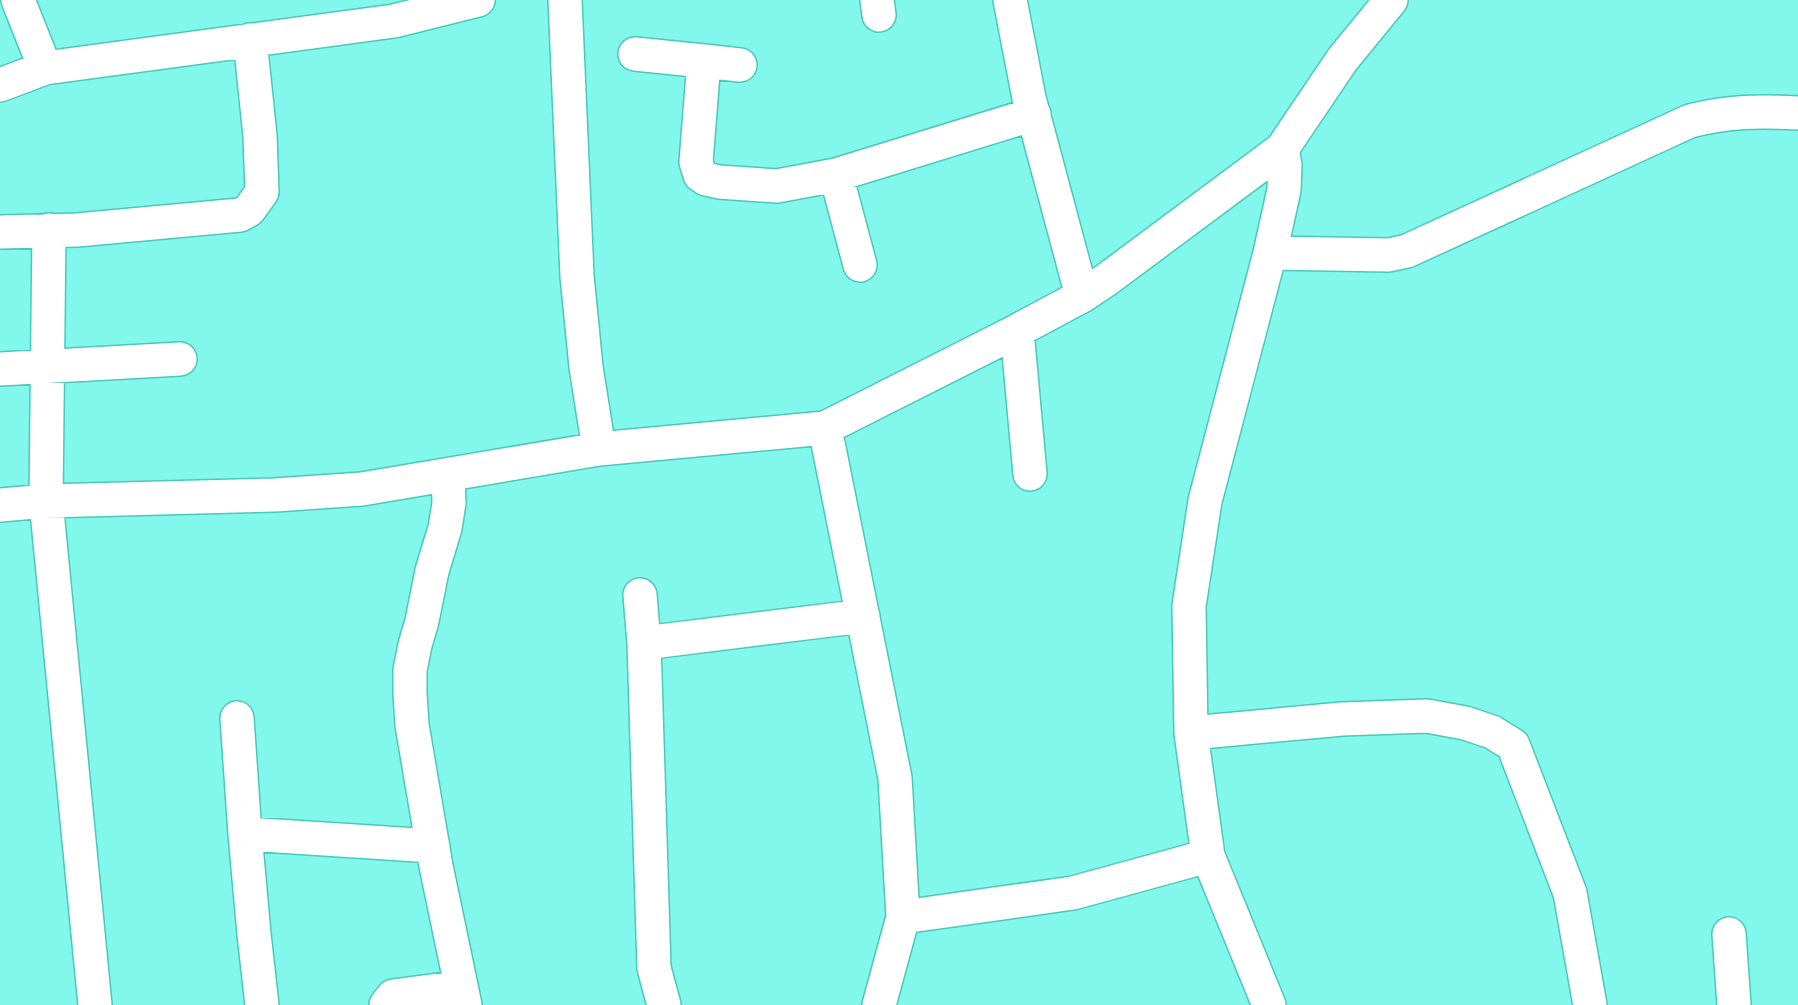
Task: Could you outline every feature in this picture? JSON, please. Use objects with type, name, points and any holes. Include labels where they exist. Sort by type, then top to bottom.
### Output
[{"type":"street","points":[[18,0],[45,68]]},
{"type":"street","points":[[0,85],[45,68],[394,21],[426,6],[478,0]]},
{"type":"street","points":[[564,0],[577,276],[586,367],[599,449]]},
{"type":"street","points":[[1010,0],[1034,114],[1082,296]]},
{"type":"street","points":[[0,505],[46,501],[275,495],[363,489],[599,449],[825,428],[1082,296],[1281,149],[1342,60],[1391,0]]},
{"type":"street","points":[[0,231],[77,230],[240,215],[249,210],[262,192],[260,136],[250,40]]},
{"type":"street","points":[[635,54],[740,65]]},
{"type":"street","points":[[704,61],[696,162],[700,175],[719,182],[777,186],[836,175],[1034,114]]},
{"type":"street","points":[[1270,253],[1389,255],[1407,251],[1690,122],[1719,114],[1758,111],[1798,113]]},
{"type":"street","points":[[1269,1005],[1208,856],[1191,733],[1189,606],[1205,501],[1270,253],[1284,190],[1285,165],[1281,149]]},
{"type":"street","points":[[836,175],[860,265]]},
{"type":"street","points":[[49,230],[46,501],[94,1005]]},
{"type":"street","points":[[1017,331],[1029,474]]},
{"type":"street","points":[[0,369],[180,359]]},
{"type":"street","points":[[825,428],[895,778],[903,917],[879,1005]]},
{"type":"street","points":[[386,1005],[393,996],[463,996],[433,846],[412,724],[410,670],[432,571],[445,528],[449,503],[448,476]]},
{"type":"street","points":[[640,595],[644,643],[654,968],[664,1005]]},
{"type":"street","points":[[644,643],[863,616]]},
{"type":"street","points":[[1191,733],[1342,718],[1427,716],[1465,723],[1492,732],[1513,745],[1570,893],[1590,1005]]},
{"type":"street","points":[[237,718],[245,834],[262,1005]]},
{"type":"street","points":[[245,834],[433,846]]},
{"type":"street","points":[[903,917],[1073,893],[1208,856]]},
{"type":"street","points":[[1729,934],[1734,1005]]}]
